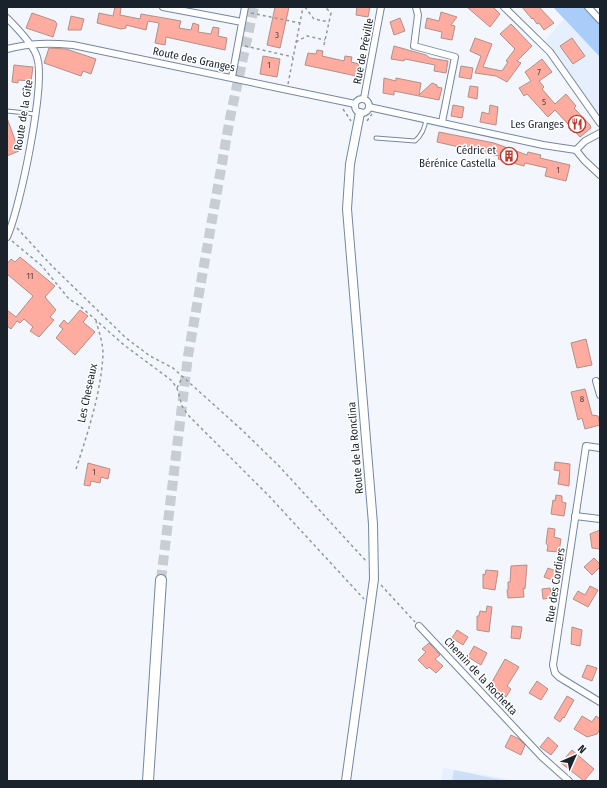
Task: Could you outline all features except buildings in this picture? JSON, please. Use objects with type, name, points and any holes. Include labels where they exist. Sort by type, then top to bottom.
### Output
[{"type":"highway","points":[[148,781],[161,580]]},
{"type":"street","points":[[163,7],[242,22]]},
{"type":"street","name":"Rue de Préville","points":[[364,98],[381,7]]},
{"type":"street","points":[[416,7],[418,15],[414,46],[455,57],[442,122]]},
{"type":"street","points":[[504,7],[550,52],[600,123]]},
{"type":"street","points":[[588,7],[600,20]]},
{"type":"street","points":[[232,77],[242,22],[246,9]]},
{"type":"street","name":"Route de la Gîte","points":[[7,18],[20,30],[37,56],[40,79],[35,114],[14,224],[7,237]]},
{"type":"street","name":"Route des Granges","points":[[7,49],[28,44],[73,45],[232,77],[355,104]]},
{"type":"street","points":[[364,98],[367,100],[369,107],[366,112],[360,113],[356,110],[355,104],[358,99],[364,98]]},
{"type":"street","points":[[369,107],[543,145],[576,150],[600,175]]},
{"type":"street","name":"Route de la Ronclina","points":[[346,781],[371,604],[374,566],[373,524],[347,209],[350,164],[360,113]]},
{"type":"street","points":[[576,150],[585,141],[600,133]]},
{"type":"street","points":[[596,381],[600,394]]},
{"type":"street","name":"Rue des Cordiers","points":[[600,448],[586,446],[553,665],[555,673],[559,677],[600,702]]},
{"type":"street","points":[[576,516],[600,519]]},
{"type":"street","name":"Chemin de la Rochetta","points":[[419,626],[542,757],[569,781]]},
{"type":"lane","points":[[7,111],[35,114]]},
{"type":"lane","points":[[376,138],[415,141],[422,133],[426,119]]},
{"type":"path","points":[[304,7],[314,19],[329,22]]},
{"type":"path","points":[[288,86],[304,7]]},
{"type":"path","points":[[324,45],[331,13],[326,7]]},
{"type":"path","points":[[246,9],[300,23]]},
{"type":"path","points":[[296,42],[308,36],[325,40]]},
{"type":"path","points":[[241,45],[293,56]]},
{"type":"path","points":[[344,101],[342,107],[353,124],[358,125]]},
{"type":"path","points":[[14,224],[52,266],[126,338],[150,356],[173,368],[183,376],[279,466],[370,566],[374,566]]},
{"type":"path","points":[[7,237],[42,266],[69,299],[96,320],[124,345],[171,380],[177,388],[182,406],[188,415],[269,496],[363,598],[371,604]]},
{"type":"path","name":"Les Cheseaux","points":[[76,469],[92,413],[101,370],[103,353],[96,320]]},
{"type":"path","points":[[177,388],[183,376]]},
{"type":"path","points":[[379,583],[419,626]]},
{"type":"shaded area","points":[[564,19],[600,57],[600,123],[543,43]]},
{"type":"shaded area","points":[[443,768],[520,781],[441,781]]},
{"type":"shaded area","points":[[454,770],[506,781],[452,781]]},
{"type":"water","points":[[553,7],[583,7],[600,25],[600,57]]},
{"type":"tunnel","points":[[161,580],[188,356],[230,118],[254,7]]},
{"type":"place","name":"Les Granges","points":[[577,124]]},
{"type":"place","name":"Cédric et Bérénice Castella","points":[[509,156]]}]
